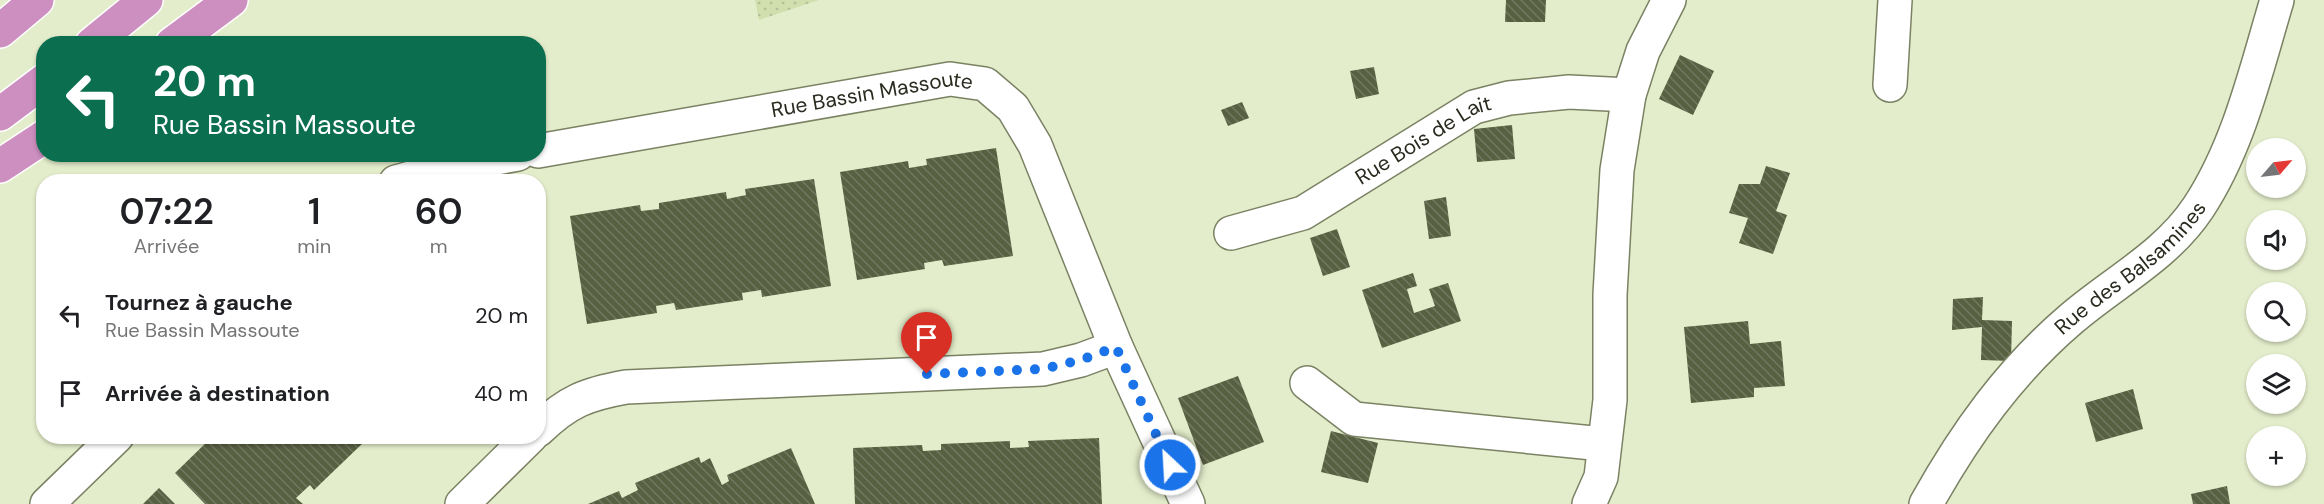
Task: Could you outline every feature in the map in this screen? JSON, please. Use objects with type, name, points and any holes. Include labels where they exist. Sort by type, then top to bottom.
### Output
[{"type":"highway","points":[[0,32],[38,0]]},
{"type":"highway","points":[[102,36],[146,0]]},
{"type":"highway","points":[[183,36],[231,0]]},
{"type":"highway","points":[[0,114],[36,87]]},
{"type":"highway","points":[[0,166],[36,142]]},
{"type":"street","points":[[1589,504],[1601,477],[1603,444],[1610,400],[1610,296],[1617,170],[1629,95],[1643,51],[1669,0]]},
{"type":"street","points":[[1890,85],[1895,0]]},
{"type":"street","name":"Rue des Balsamines","points":[[1926,504],[1977,420],[2004,385],[2072,318],[2168,245],[2198,208],[2221,165],[2246,107],[2277,0]]},
{"type":"street","name":"Rue Bassin Massoute","points":[[546,150],[950,80],[985,84],[1013,108],[1035,145],[1116,347],[1188,504]]},
{"type":"street","name":"Rue Bois de Lait","points":[[1231,233],[1303,213],[1474,107],[1509,98],[1569,92],[1629,95]]},
{"type":"street","points":[[426,174],[475,162]]},
{"type":"street","points":[[546,424],[570,404],[594,393],[626,387],[1043,369],[1081,360],[1116,347]]},
{"type":"street","points":[[1307,383],[1354,419],[1603,444]]},
{"type":"street","points":[[47,504],[109,444]]},
{"type":"street","points":[[462,504],[523,444]]},
{"type":"green space","points":[[755,0],[819,0],[759,20]]},
{"type":"building","points":[[1506,0],[1546,0],[1545,22],[1505,22]]},
{"type":"building","points":[[1680,55],[1714,71],[1693,115],[1659,99]]},
{"type":"building","points":[[1374,67],[1379,94],[1356,99],[1350,71]]},
{"type":"building","points":[[1242,102],[1249,118],[1228,126],[1221,110]]},
{"type":"building","points":[[1512,125],[1515,159],[1477,162],[1474,129]]},
{"type":"building","points":[[996,148],[1013,256],[944,266],[942,260],[924,263],[925,269],[857,280],[840,172],[908,161],[909,168],[927,165],[926,159]]},
{"type":"building","points":[[1766,166],[1790,173],[1776,211],[1787,215],[1773,254],[1739,243],[1748,218],[1729,213],[1739,184],[1760,184]]},
{"type":"building","points":[[814,179],[831,286],[762,297],[761,290],[742,293],[743,300],[676,310],[674,303],[656,306],[657,313],[587,324],[570,216],[640,205],[641,211],[659,209],[659,203],[726,192],[727,199],[746,195],[745,189]]},
{"type":"building","points":[[1446,197],[1451,236],[1429,239],[1424,201]]},
{"type":"building","points":[[1337,229],[1350,267],[1323,276],[1310,238]]},
{"type":"building","points":[[1413,273],[1417,286],[1407,289],[1414,313],[1435,306],[1429,289],[1448,283],[1461,321],[1382,348],[1362,290]]},
{"type":"building","points":[[1983,297],[1982,320],[2012,321],[2011,361],[1981,360],[1982,327],[1952,330],[1953,299]]},
{"type":"building","points":[[1748,321],[1750,344],[1781,341],[1785,386],[1754,388],[1754,397],[1691,403],[1684,327]]},
{"type":"building","points":[[1238,376],[1264,442],[1203,465],[1178,398]]},
{"type":"building","points":[[2133,389],[2143,429],[2096,442],[2085,403]]},
{"type":"building","points":[[1331,431],[1378,443],[1368,483],[1321,472]]},
{"type":"building","points":[[1099,438],[1102,504],[855,504],[853,448],[922,445],[923,451],[941,450],[941,444],[1010,441],[1010,448],[1029,447],[1028,441]]},
{"type":"building","points":[[205,444],[362,444],[314,490],[310,485],[296,498],[303,504],[205,504],[175,473]]},
{"type":"building","points":[[791,448],[815,504],[588,504],[619,491],[622,498],[638,490],[635,483],[699,457],[701,463],[710,458],[722,485],[729,481],[727,475]]},
{"type":"building","points":[[2227,486],[2230,504],[2193,504],[2191,494]]},
{"type":"building","points":[[159,488],[175,504],[143,504]]},
{"type":"route","points":[[927,374],[1043,369],[1081,360],[1116,347],[1170,465]]}]
